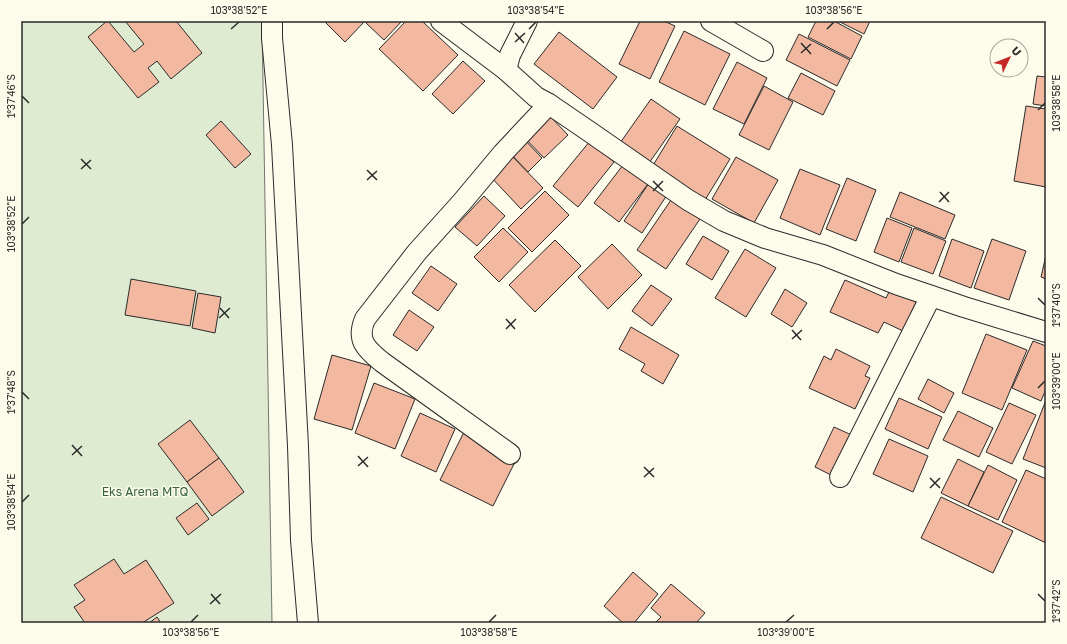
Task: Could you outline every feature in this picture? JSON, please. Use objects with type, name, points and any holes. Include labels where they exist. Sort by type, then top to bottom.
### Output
[{"type":"street","points":[[272,21],[272,38],[282,145],[298,446],[301,540],[308,623]]},
{"type":"street","points":[[441,21],[506,70],[536,97],[549,104],[688,200],[724,221],[765,238],[823,255],[896,284],[1046,332]]},
{"type":"street","points":[[506,70],[510,55],[527,21]]},
{"type":"street","points":[[711,21],[763,51]]},
{"type":"street","points":[[510,454],[382,362],[369,351],[361,338],[361,329],[365,319],[417,252],[503,153],[549,104]]},
{"type":"street","points":[[840,477],[931,296]]},
{"type":"green space","name":"Eks Arena MTQ","points":[[21,21],[262,21],[272,623],[21,623]]},
{"type":"building","points":[[107,21],[134,52],[144,44],[125,21],[176,21],[202,53],[171,79],[157,61],[148,68],[159,82],[138,98],[88,37]]},
{"type":"building","points":[[324,21],[365,21],[345,42]]},
{"type":"building","points":[[367,21],[402,21],[384,40],[366,23]]},
{"type":"building","points":[[406,21],[422,21],[458,55],[423,91],[379,49]]},
{"type":"building","points":[[640,21],[664,21],[675,26],[650,79],[619,64]]},
{"type":"building","points":[[816,21],[834,21],[862,36],[851,59],[808,37]]},
{"type":"building","points":[[838,21],[870,21],[864,34]]},
{"type":"building","points":[[684,31],[730,54],[705,105],[659,82]]},
{"type":"building","points":[[559,32],[617,77],[593,109],[534,64]]},
{"type":"building","points":[[799,34],[850,60],[837,86],[786,60]]},
{"type":"building","points":[[463,61],[485,81],[453,114],[432,94]]},
{"type":"building","points":[[737,62],[767,78],[744,124],[713,109]]},
{"type":"building","points":[[801,73],[835,91],[823,115],[788,98]]},
{"type":"building","points":[[1037,76],[1046,77],[1046,106],[1033,104]]},
{"type":"building","points":[[764,86],[793,102],[769,150],[739,135]]},
{"type":"building","points":[[651,99],[680,119],[649,163],[620,143]]},
{"type":"building","points":[[1026,106],[1046,109],[1046,187],[1014,181]]},
{"type":"building","points":[[547,113],[568,135],[544,158],[523,136]]},
{"type":"building","points":[[221,121],[251,154],[235,168],[206,135]]},
{"type":"building","points":[[677,126],[730,159],[705,200],[652,167]]},
{"type":"building","points":[[523,138],[542,158],[528,172],[509,152]]},
{"type":"building","points":[[590,141],[614,162],[578,207],[553,186]]},
{"type":"building","points":[[510,154],[543,188],[521,209],[489,175]]},
{"type":"building","points":[[736,157],[778,180],[754,223],[712,199]]},
{"type":"building","points":[[623,165],[648,184],[619,222],[594,203]]},
{"type":"building","points":[[800,169],[840,185],[820,235],[780,218]]},
{"type":"building","points":[[847,178],[876,190],[856,241],[826,229]]},
{"type":"building","points":[[649,183],[667,195],[642,233],[624,221]]},
{"type":"building","points":[[545,191],[569,215],[532,252],[508,228]]},
{"type":"building","points":[[900,192],[955,215],[945,239],[890,217]]},
{"type":"building","points":[[484,196],[505,216],[477,246],[455,227]]},
{"type":"building","points":[[671,200],[700,219],[666,269],[637,250]]},
{"type":"building","points":[[887,218],[912,228],[899,262],[874,252]]},
{"type":"building","points":[[503,228],[528,252],[499,282],[474,257]]},
{"type":"building","points":[[914,228],[946,241],[933,274],[901,262]]},
{"type":"building","points":[[703,236],[729,251],[712,280],[686,264]]},
{"type":"building","points":[[952,239],[984,251],[971,288],[939,276]]},
{"type":"building","points":[[992,239],[1026,251],[1009,300],[974,288]]},
{"type":"building","points":[[555,240],[581,266],[535,312],[509,285]]},
{"type":"building","points":[[612,244],[642,275],[608,309],[578,277]]},
{"type":"building","points":[[745,249],[776,268],[746,317],[715,298]]},
{"type":"building","points":[[1046,255],[1046,279],[1041,277]]},
{"type":"building","points":[[431,266],[457,284],[438,311],[412,293]]},
{"type":"building","points":[[131,279],[196,291],[190,326],[125,315]]},
{"type":"building","points":[[845,280],[886,298],[890,290],[916,302],[903,331],[884,322],[878,333],[830,312]]},
{"type":"building","points":[[651,285],[672,299],[652,326],[632,311]]},
{"type":"building","points":[[785,289],[807,303],[792,327],[771,314]]},
{"type":"building","points":[[198,293],[221,297],[215,333],[192,328]]},
{"type":"building","points":[[409,310],[434,327],[417,351],[393,335]]},
{"type":"building","points":[[631,327],[679,355],[663,384],[641,371],[645,364],[619,349]]},
{"type":"building","points":[[986,334],[1027,350],[1002,410],[962,393]]},
{"type":"building","points":[[1033,341],[1046,346],[1046,389],[1041,401],[1012,388]]},
{"type":"building","points":[[836,349],[870,366],[865,376],[870,378],[855,409],[809,388],[824,356],[831,360]]},
{"type":"building","points":[[332,355],[371,366],[352,430],[314,419]]},
{"type":"building","points":[[928,379],[954,393],[944,413],[918,399]]},
{"type":"building","points":[[374,383],[415,399],[395,449],[355,433]]},
{"type":"building","points":[[899,398],[942,417],[928,449],[885,429]]},
{"type":"building","points":[[1046,400],[1046,468],[1023,459]]},
{"type":"building","points":[[1009,403],[1036,415],[1012,464],[986,452]]},
{"type":"building","points":[[958,411],[993,428],[979,457],[943,440]]},
{"type":"building","points":[[420,413],[455,429],[436,472],[401,456]]},
{"type":"building","points":[[190,420],[219,458],[187,482],[158,444]]},
{"type":"building","points":[[834,427],[856,437],[837,478],[815,467]]},
{"type":"building","points":[[464,432],[517,458],[493,506],[440,480]]},
{"type":"building","points":[[889,439],[928,456],[913,492],[873,474]]},
{"type":"building","points":[[219,458],[244,492],[212,516],[187,482]]},
{"type":"building","points":[[958,459],[984,472],[968,506],[941,493]]},
{"type":"building","points":[[988,465],[1017,480],[998,520],[968,506]]},
{"type":"building","points":[[1026,470],[1046,479],[1046,543],[1002,522]]},
{"type":"building","points":[[941,497],[1013,531],[993,573],[921,538]]},
{"type":"building","points":[[197,503],[209,519],[188,535],[176,518]]},
{"type":"building","points":[[114,559],[124,574],[146,560],[174,603],[142,623],[85,623],[74,607],[85,600],[74,585]]},
{"type":"building","points":[[633,572],[658,594],[634,623],[623,623],[604,606]]},
{"type":"building","points":[[671,584],[705,613],[696,623],[655,623],[661,617],[651,608]]},
{"type":"building","points":[[157,617],[161,623],[149,623]]}]
